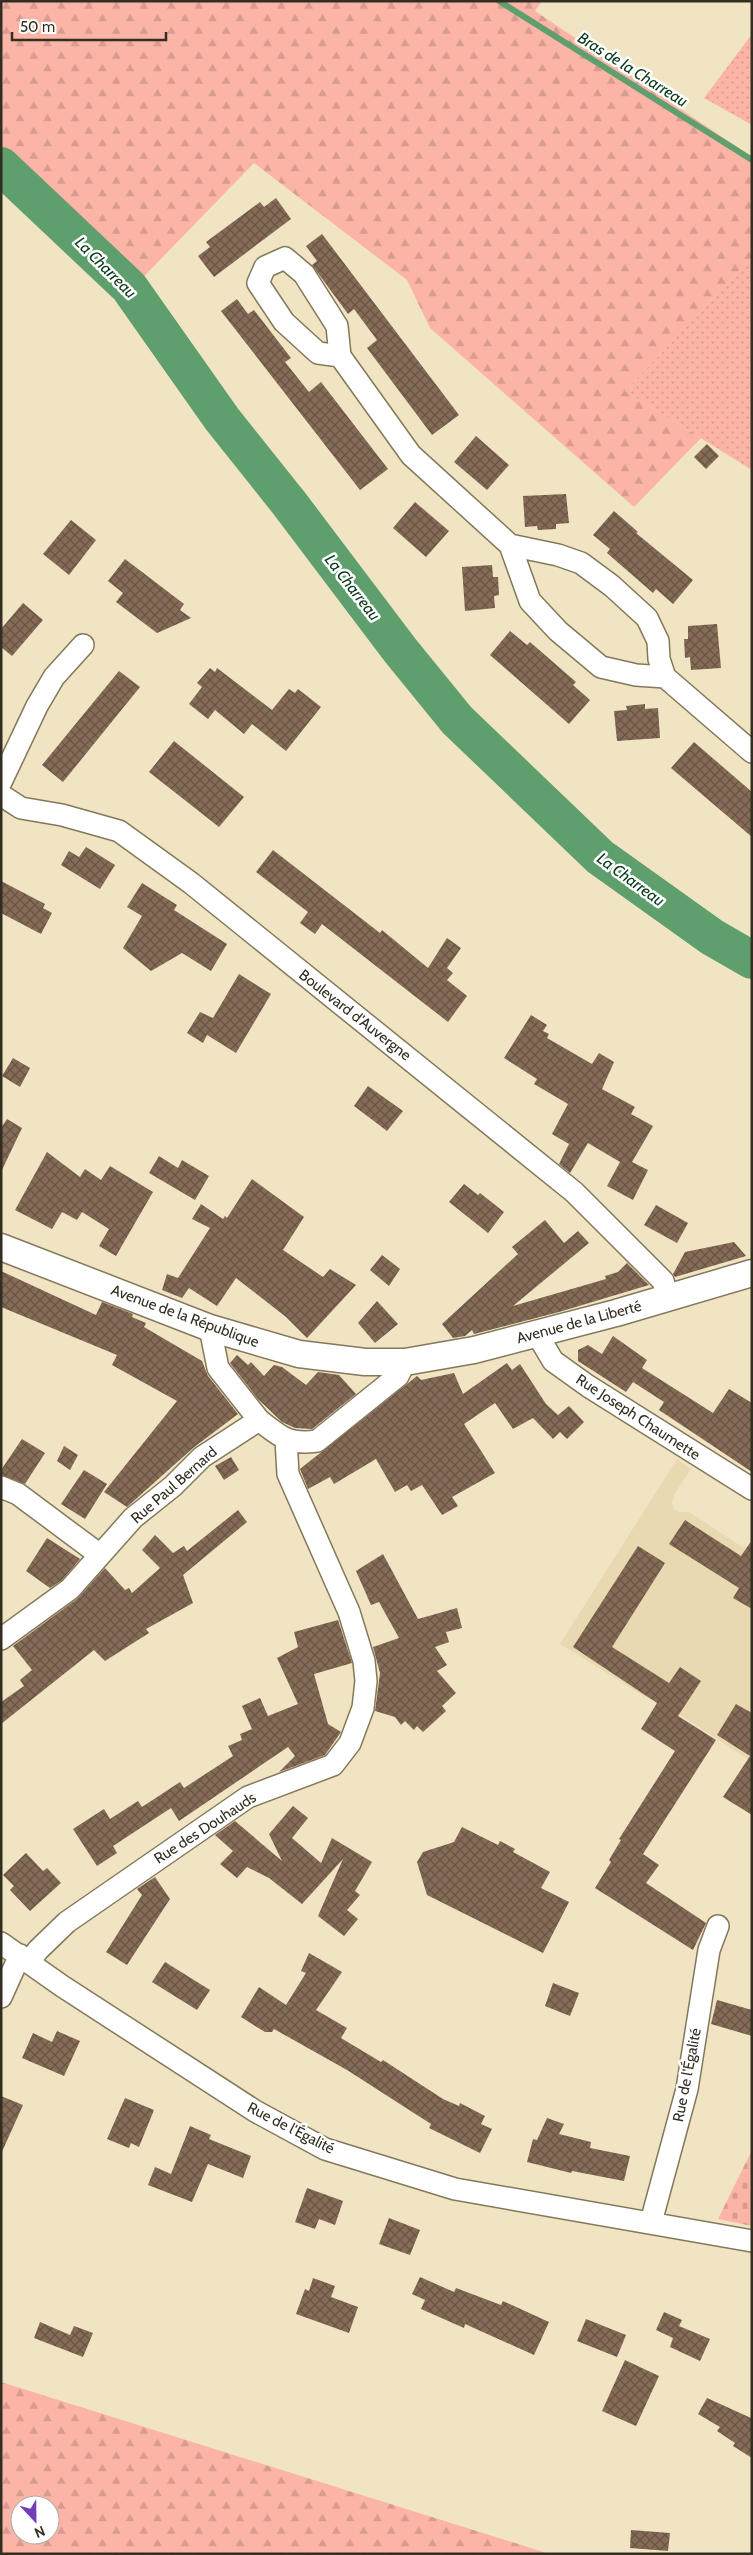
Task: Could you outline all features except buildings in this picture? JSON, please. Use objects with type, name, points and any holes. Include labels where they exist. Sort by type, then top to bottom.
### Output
[{"type":"main road","name":"Avenue de la République","points":[[1,1247],[210,1328],[298,1354],[365,1362],[405,1362]]},
{"type":"main road","name":"Avenue de la Liberté","points":[[405,1362],[474,1350],[537,1334],[752,1273]]},
{"type":"street","points":[[340,356],[318,353],[284,322],[258,283],[265,267],[285,258],[304,274],[338,326],[340,356],[410,455],[510,545],[530,601],[558,631],[601,667],[636,675],[665,677]]},
{"type":"street","points":[[510,545],[558,555],[581,563],[612,586],[647,618],[658,641],[659,659],[665,677],[752,752]]},
{"type":"street","points":[[1,782],[37,706],[54,677],[83,645]]},
{"type":"street","name":"Boulevard d'Auvergne","points":[[1,795],[21,808],[62,814],[119,830],[191,883],[574,1192],[663,1281],[668,1298]]},
{"type":"street","points":[[210,1328],[218,1368],[259,1420],[286,1440],[300,1443],[317,1441],[398,1376],[405,1362]]},
{"type":"street","name":"Rue Joseph Chaumette","points":[[537,1334],[553,1361],[588,1386],[752,1489]]},
{"type":"street","name":"Rue Paul Bernard","points":[[1,1639],[70,1589],[133,1518],[173,1486],[202,1457],[259,1420]]},
{"type":"street","name":"Rue des Douhauds","points":[[1,1997],[25,1959],[67,1922],[248,1797],[333,1765],[350,1743],[363,1708],[366,1680],[364,1661],[349,1612],[288,1474],[286,1440]]},
{"type":"street","points":[[1,1487],[18,1494],[100,1554]]},
{"type":"street","name":"Rue de l'Égalité","points":[[651,2222],[687,2089],[709,1950],[718,1926]]},
{"type":"street","name":"Rue de l'Égalité","points":[[1,1943],[255,2111],[325,2149],[455,2189],[752,2241]]},
{"type":"shaded area","points":[[677,1459],[691,1469],[675,1493],[672,1503],[674,1509],[679,1512],[689,1512],[744,1548],[752,1543],[752,1762],[665,1705],[647,1698],[560,1644]]},
{"type":"green space","points":[[1,1],[542,1],[535,11],[752,157],[752,257],[625,391],[701,438],[634,507],[430,328],[407,280],[254,163],[123,298],[1,188]]},
{"type":"green space","points":[[752,34],[752,125],[704,98]]},
{"type":"green space","points":[[752,257],[752,470],[625,391]]},
{"type":"green space","points":[[752,2150],[752,2226],[718,2219]]},
{"type":"green space","points":[[1,2382],[550,2554],[1,2554]]},
{"type":"waterway","name":"Bras de la Charreau","points":[[499,1],[752,160]]},
{"type":"waterway","name":"La Charreau","points":[[1,166],[129,287],[222,419],[289,503],[400,650],[457,720],[600,857],[712,937],[752,960]]}]
